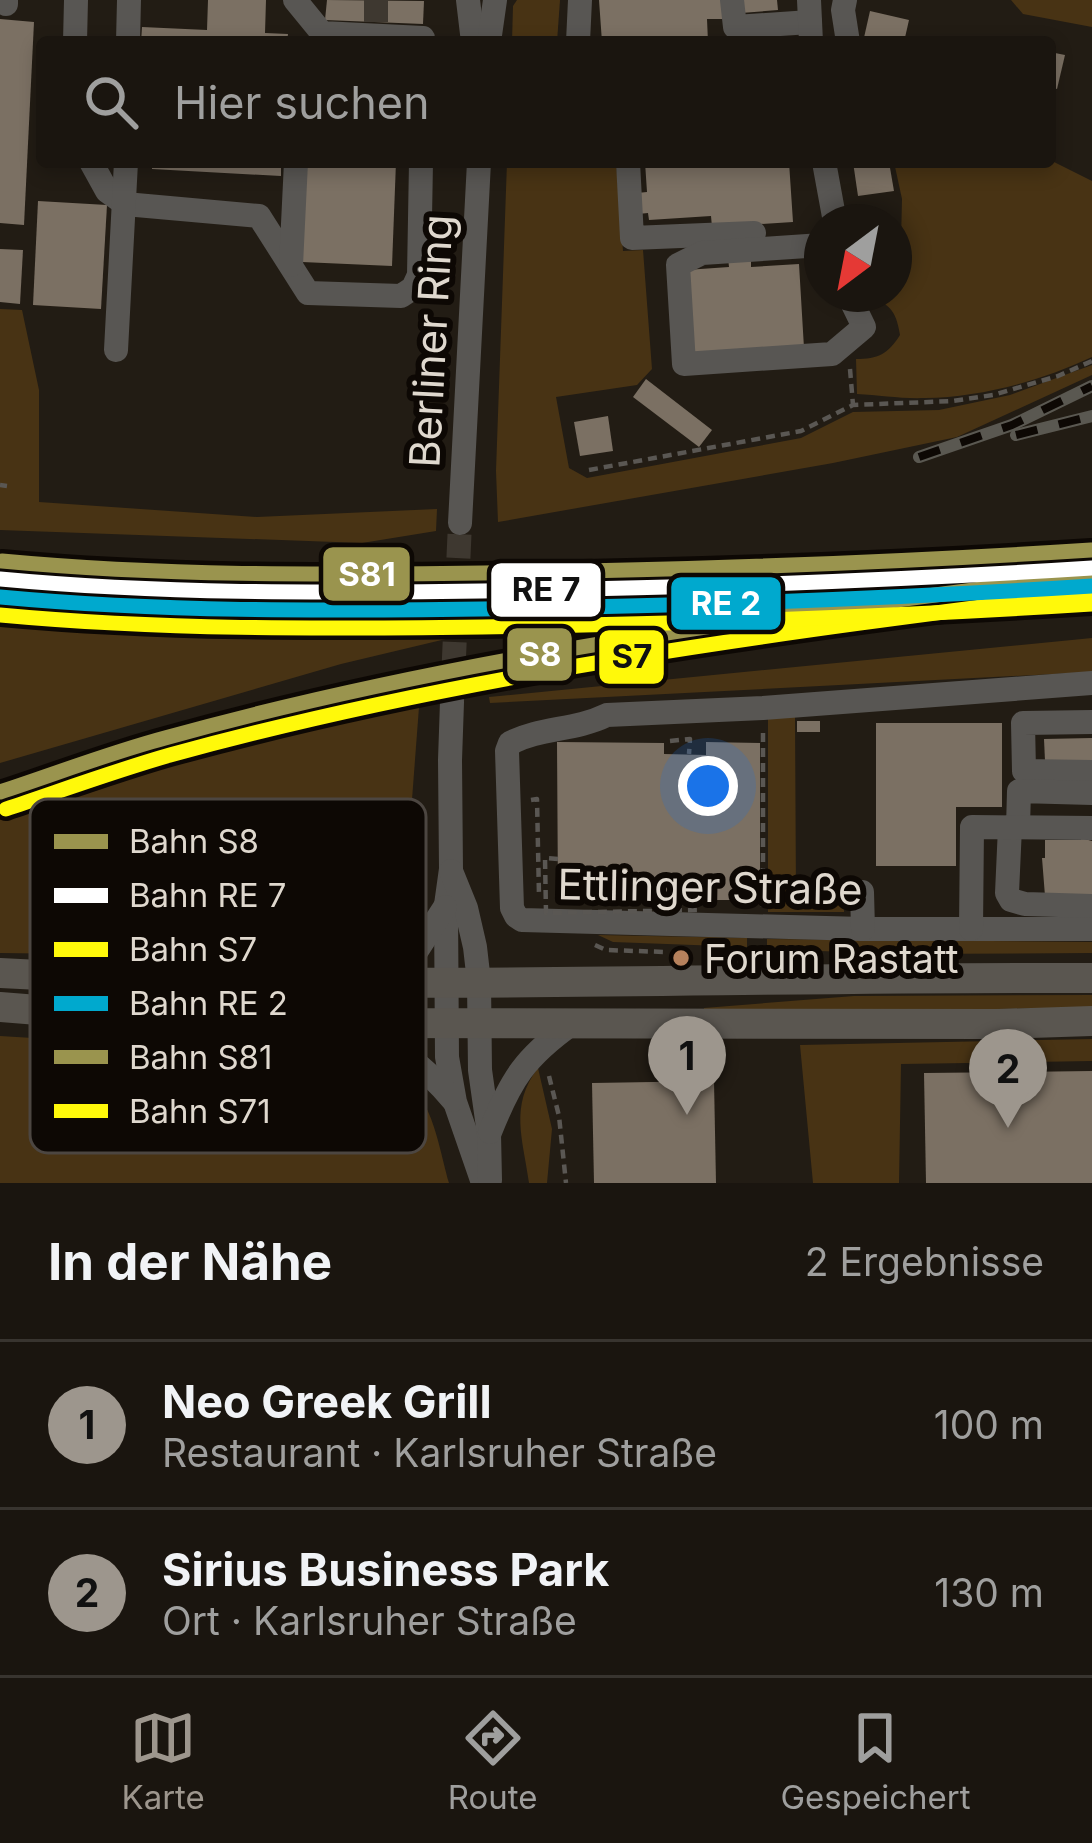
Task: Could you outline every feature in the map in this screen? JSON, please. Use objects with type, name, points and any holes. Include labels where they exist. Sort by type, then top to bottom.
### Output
[{"type":"main road","points":[[0,973],[30,974]]},
{"type":"main road","points":[[426,982],[1092,978]]},
{"type":"main road","points":[[0,1006],[30,1009]]},
{"type":"main road","points":[[426,1024],[1092,1021]]},
{"type":"street","points":[[75,36],[76,0]]},
{"type":"street","points":[[128,36],[129,0]]},
{"type":"street","points":[[468,0],[472,36]]},
{"type":"street","points":[[490,36],[495,0]]},
{"type":"street","points":[[578,36],[580,0]]},
{"type":"street","points":[[732,0],[732,34],[810,21]]},
{"type":"street","points":[[845,0],[847,36]]},
{"type":"street","points":[[300,5],[322,33],[375,28],[413,36]]},
{"type":"street","points":[[300,5],[302,36]]},
{"type":"street","points":[[94,168],[107,191],[125,204],[259,216],[308,292],[401,296],[412,289],[419,275],[421,168]]},
{"type":"street","points":[[116,350],[126,168]]},
{"type":"street","points":[[291,265],[296,168]]},
{"type":"street","name":"Berliner Ring","points":[[460,523],[479,168]]},
{"type":"street","points":[[628,168],[632,238],[804,231]]},
{"type":"street","points":[[825,168],[832,204]]},
{"type":"street","points":[[804,245],[702,253],[678,265],[684,364],[832,354],[864,327],[857,312]]},
{"type":"street","name":"Ettlinger Straße","points":[[1092,683],[607,715],[585,726],[528,734],[510,743],[507,767],[512,908],[515,916],[530,922],[1092,929]]},
{"type":"street","points":[[452,703],[447,1058],[455,1102],[486,1183]]},
{"type":"street","points":[[1092,722],[1023,723],[1024,772],[1092,772]]},
{"type":"street","points":[[1092,793],[1019,791],[1007,893],[1011,900],[1025,904],[1092,905]]},
{"type":"street","points":[[971,929],[972,827],[1092,828]]},
{"type":"street","points":[[451,869],[475,946],[479,1070],[489,1134],[486,1183]]},
{"type":"street","points":[[862,892],[863,929]]},
{"type":"street","points":[[426,936],[446,905]]},
{"type":"street","points":[[489,1134],[506,1091],[537,1061],[550,1040],[573,1023]]},
{"type":"street","points":[[426,1072],[455,1102]]},
{"type":"path","points":[[590,470],[801,431],[853,405],[993,395],[1092,361]]},
{"type":"path","points":[[0,609],[41,614],[124,612],[260,634],[348,637],[546,608]]},
{"type":"path","points":[[763,898],[764,734]]},
{"type":"path","points":[[670,741],[690,740],[688,754]]},
{"type":"path","points":[[537,800],[546,913],[697,910]]},
{"type":"path","points":[[540,858],[558,859]]},
{"type":"path","points":[[539,908],[540,858]]},
{"type":"path","points":[[537,1061],[560,1116],[566,1183]]},
{"type":"shaded area","points":[[517,0],[560,0],[557,36],[512,36]]},
{"type":"shaded area","points":[[1011,0],[1092,0],[1092,27],[1023,14]]},
{"type":"shaded area","points":[[1056,163],[1092,181],[1092,357],[1032,380],[968,395],[857,394],[856,359],[882,354],[891,347],[900,335],[892,312],[912,312],[912,204],[902,204],[895,168],[1056,168]]},
{"type":"shaded area","points":[[507,168],[616,168],[623,251],[643,250],[652,369],[637,385],[556,397],[569,468],[587,478],[801,438],[853,412],[939,410],[1010,395],[1092,365],[1092,375],[957,437],[833,463],[498,522]]},
{"type":"shaded area","points":[[0,309],[22,310],[39,390],[39,502],[257,517],[437,509],[436,531],[362,543],[0,530]]},
{"type":"shaded area","points":[[0,589],[509,603],[513,623],[341,664],[0,763]]},
{"type":"shaded area","points":[[1092,638],[1092,672],[490,703],[489,697]]},
{"type":"shaded area","points":[[419,707],[412,799],[30,799],[30,953],[0,953],[0,802],[238,738]]},
{"type":"shaded area","points":[[768,717],[795,717],[796,894],[813,894],[814,903],[844,903],[844,912],[768,912]]},
{"type":"shaded area","points":[[598,935],[747,938],[747,947],[613,942]]},
{"type":"shaded area","points":[[767,939],[1092,942],[1092,953],[767,949]]},
{"type":"shaded area","points":[[1092,995],[1092,1008],[704,1012],[704,1008],[854,996]]},
{"type":"shaded area","points":[[0,1036],[30,1038],[30,1153],[426,1153],[426,1107],[449,1183],[0,1183]]},
{"type":"shaded area","points":[[1092,1039],[1092,1061],[901,1064],[899,1183],[813,1183],[800,1045]]},
{"type":"shaded area","points":[[538,1068],[552,1129],[547,1183],[529,1183],[521,1109]]},
{"type":"building","points":[[208,0],[266,0],[265,33],[288,34],[141,36],[142,27],[207,30]]},
{"type":"building","points":[[327,0],[424,1],[423,24],[325,20]]},
{"type":"building","points":[[599,0],[723,0],[724,19],[707,19],[708,36],[602,36]]},
{"type":"building","points":[[740,0],[777,0],[778,10],[741,13]]},
{"type":"building","points":[[870,11],[909,20],[905,36],[864,36]]},
{"type":"building","points":[[0,19],[34,22],[24,225],[0,223]]},
{"type":"building","points":[[1056,53],[1065,55],[1056,89]]},
{"type":"building","points":[[281,168],[281,176],[152,169]]},
{"type":"building","points":[[307,168],[396,168],[392,266],[302,262]]},
{"type":"building","points":[[645,168],[789,168],[793,222],[712,227],[711,216],[649,220],[648,213],[638,214],[637,193],[647,192]]},
{"type":"building","points":[[854,168],[890,168],[894,191],[858,196]]},
{"type":"building","points":[[38,201],[107,205],[101,309],[33,305]]},
{"type":"building","points":[[0,249],[23,250],[20,304],[0,302]]},
{"type":"building","points":[[751,257],[751,267],[799,264],[804,348],[691,354],[686,270],[729,267],[728,258]]},
{"type":"building","points":[[646,379],[712,430],[699,447],[633,397]]},
{"type":"building","points":[[608,416],[613,451],[580,456],[574,422]]},
{"type":"building","points":[[797,721],[820,721],[820,732],[797,732]]},
{"type":"building","points":[[876,723],[1002,723],[1002,807],[956,807],[956,866],[876,866]]},
{"type":"building","points":[[1092,738],[1092,760],[1045,761],[1044,739]]},
{"type":"building","points":[[557,742],[664,743],[664,754],[706,755],[706,742],[760,743],[760,900],[558,900]]},
{"type":"building","points":[[1045,840],[1092,841],[1092,896],[1045,896]]},
{"type":"building","points":[[1092,1071],[1092,1183],[926,1183],[924,1073]]},
{"type":"building","points":[[714,1081],[716,1183],[594,1183],[592,1083]]},
{"type":"tunnel","points":[[376,0],[376,22]]},
{"type":"tunnel","points":[[452,702],[460,523]]},
{"type":"railway","points":[[919,457],[1012,425],[1092,386]]},
{"type":"railway","points":[[1016,435],[1092,416]]},
{"type":"rail line","name":"S81","points":[[2,561],[182,572],[423,574],[787,565],[1091,550]]},
{"type":"rail line","name":"S8","points":[[0,792],[165,738],[279,708],[509,660],[858,605],[1092,575]]},
{"type":"rail line","name":"S7","points":[[35,799],[170,755],[398,700],[744,640],[1092,593]]},
{"type":"rail line","name":"S71","points":[[0,615],[181,626],[422,628],[787,619],[1092,604]]},
{"type":"rail line","name":"S7","points":[[6,809],[30,801]]},
{"type":"transit line","points":[[0,579],[181,590],[422,592],[787,583],[1092,568]]},
{"type":"transit line","points":[[0,597],[181,608],[422,610],[787,601],[1092,586]]},
{"type":"place","name":"Forum Rastatt","points":[[681,958]]},
{"type":"place","name":"Neo Greek Grill","points":[[687,1115]]},
{"type":"place","name":"Sirius Business Park","points":[[1008,1128]]}]
